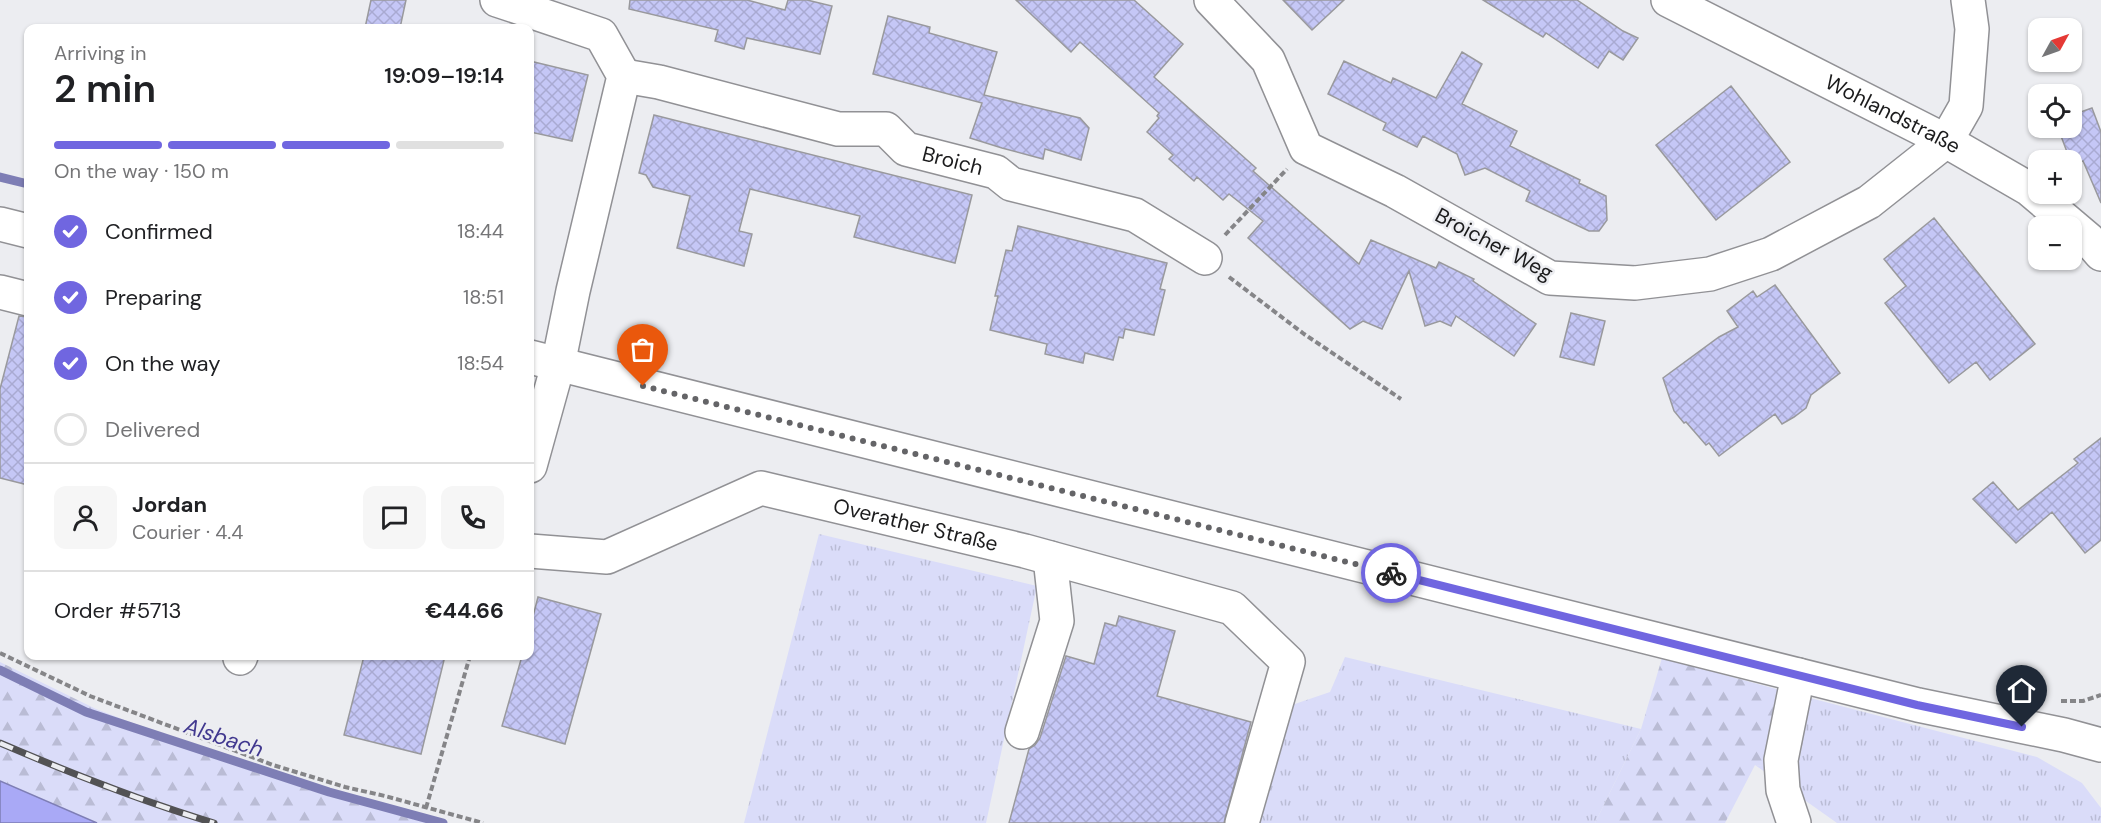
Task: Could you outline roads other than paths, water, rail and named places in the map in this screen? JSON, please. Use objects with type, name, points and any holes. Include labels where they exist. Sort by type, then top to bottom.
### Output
[{"type":"street","points":[[497,0],[602,35],[624,76],[573,291],[544,361],[542,416],[534,449]]},
{"type":"street","name":"Broicher Weg","points":[[1211,0],[1268,60],[1306,148],[1395,191],[1550,278],[1635,283],[1710,274],[1771,254],[1869,202],[1946,141]]},
{"type":"street","name":"Wohlandstraße","points":[[1668,0],[1946,141],[2030,189],[2088,239],[2101,254]]},
{"type":"street","points":[[1946,141],[1966,106],[1972,29],[1968,0]]},
{"type":"street","name":"Broich","points":[[624,76],[659,82],[838,129],[886,129],[906,149],[996,172],[1011,184],[1135,215],[1204,258]]},
{"type":"street","points":[[0,224],[24,230]]},
{"type":"street","points":[[0,292],[24,298]]},
{"type":"street","points":[[544,361],[1917,705],[2064,735],[2101,746]]},
{"type":"street","name":"Overather Straße","points":[[534,551],[607,557],[761,488],[1050,558],[1232,608],[1288,662],[1242,823]]},
{"type":"street","points":[[1022,732],[1057,621],[1050,558]]},
{"type":"street","points":[[1794,823],[1783,790],[1781,760],[1798,675]]},
{"type":"water","points":[[0,781],[97,823],[0,823]]},
{"type":"waterway","points":[[0,177],[24,183]]},
{"type":"waterway","name":"Alsbach","points":[[0,670],[86,712],[329,792],[443,823]]},
{"type":"railway","points":[[0,743],[106,786],[214,823]]}]
